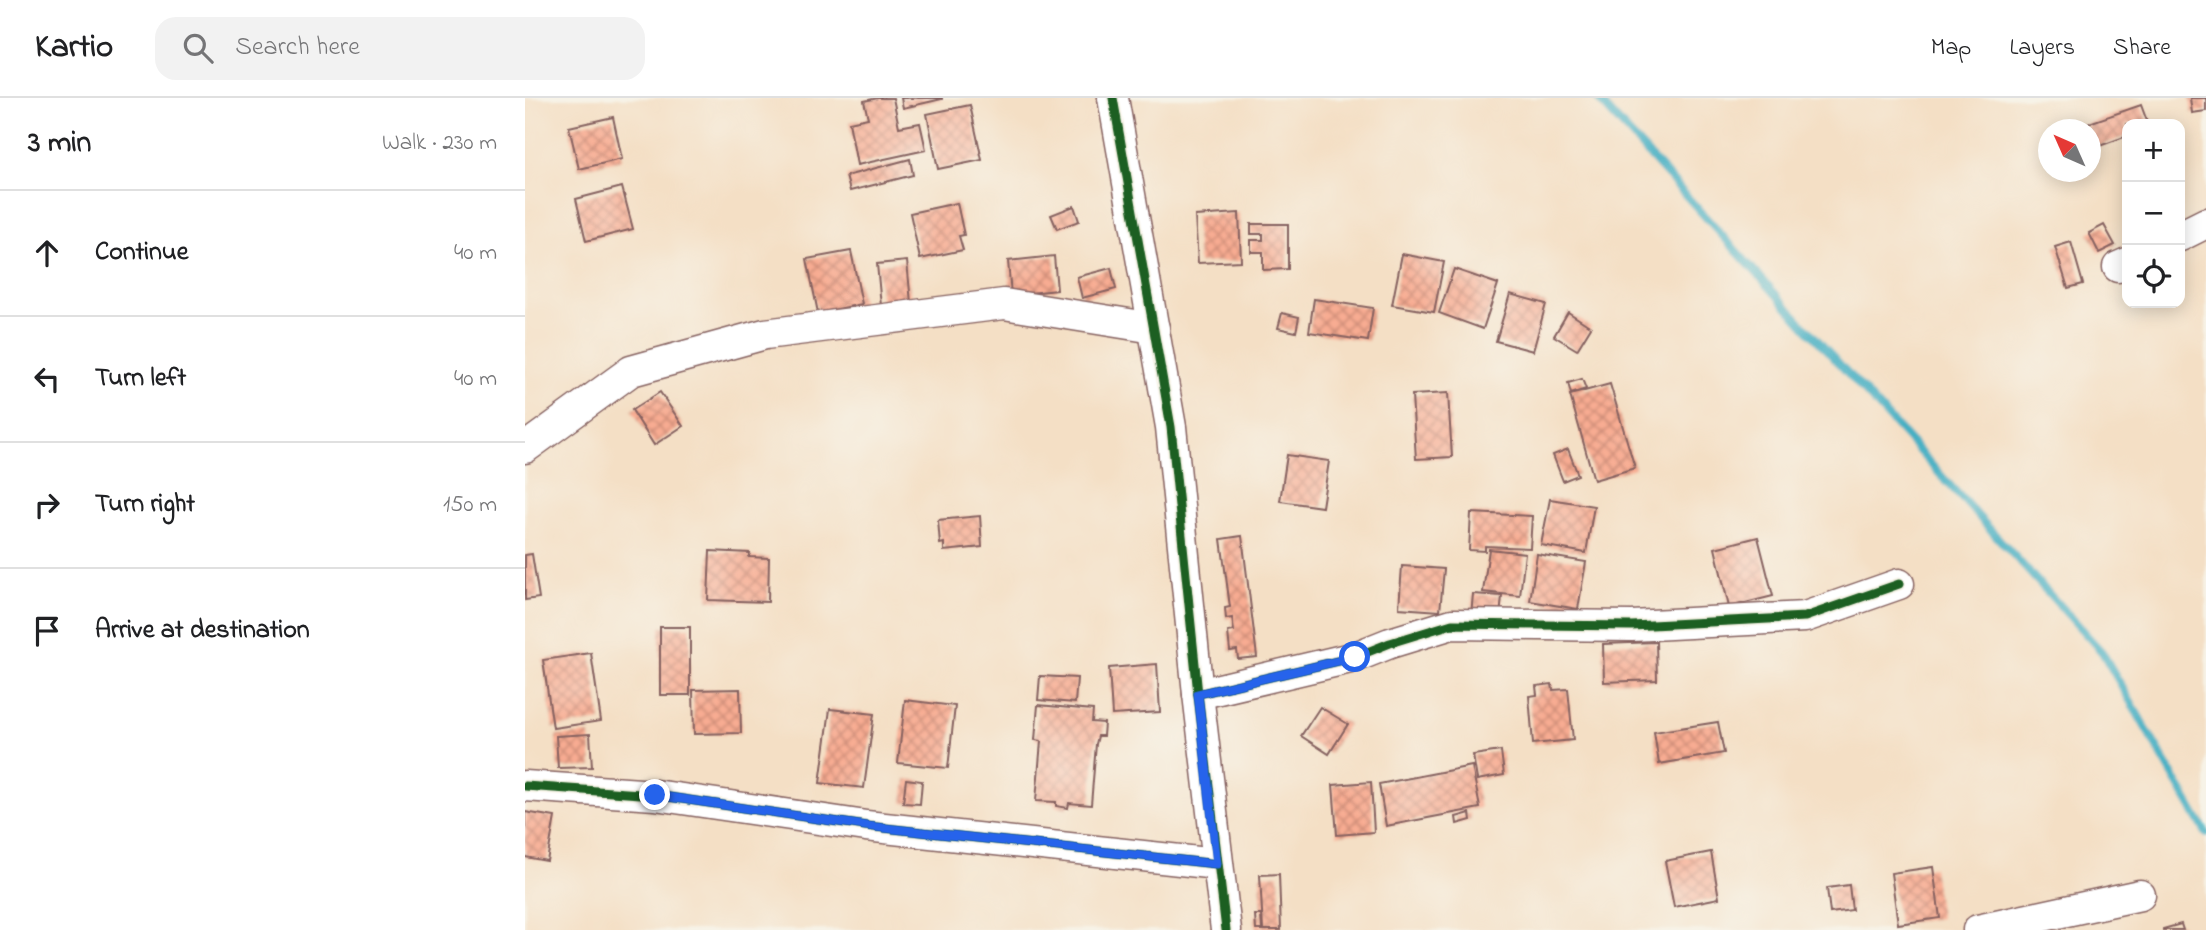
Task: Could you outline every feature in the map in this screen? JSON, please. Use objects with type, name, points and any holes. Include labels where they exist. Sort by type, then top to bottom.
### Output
[{"type":"street","points":[[1113,98],[1171,428],[1198,694],[1226,930]]},
{"type":"street","points":[[2185,234],[2206,223]]},
{"type":"street","points":[[525,448],[631,371],[765,334],[1004,304],[1154,328]]},
{"type":"street","points":[[1198,694],[1355,657],[1452,624],[1632,626],[1805,617],[1899,583]]},
{"type":"street","points":[[525,786],[655,795],[866,826],[1217,864]]},
{"type":"street","points":[[1978,930],[2140,895]]},
{"type":"building","points":[[893,98],[899,127],[920,123],[926,150],[857,165],[849,122],[868,118],[864,101]]},
{"type":"building","points":[[901,98],[942,98],[942,99],[903,108]]},
{"type":"building","points":[[2190,98],[2206,98],[2206,111],[2192,113]]},
{"type":"building","points":[[970,105],[982,160],[938,169],[927,114]]},
{"type":"building","points":[[2141,105],[2146,119],[2122,119],[2122,138],[2101,145],[2100,119]]},
{"type":"building","points":[[613,117],[622,159],[579,169],[569,127]]},
{"type":"building","points":[[910,159],[913,175],[850,191],[846,176]]},
{"type":"building","points":[[622,187],[633,229],[586,241],[576,199]]},
{"type":"building","points":[[957,203],[964,235],[959,236],[963,250],[920,259],[910,213]]},
{"type":"building","points":[[1074,206],[1079,221],[1057,229],[1051,215]]},
{"type":"building","points":[[1239,213],[1241,261],[1198,263],[1195,216]]},
{"type":"building","points":[[1251,224],[1288,224],[1288,269],[1263,270],[1263,252],[1251,252],[1251,240],[1263,240],[1263,234],[1251,234]]},
{"type":"building","points":[[2104,225],[2115,245],[2099,253],[2089,233]]},
{"type":"building","points":[[2071,242],[2083,284],[2068,288],[2055,247]]},
{"type":"building","points":[[851,251],[862,304],[818,313],[807,259]]},
{"type":"building","points":[[1402,254],[1444,262],[1434,312],[1392,305]]},
{"type":"building","points":[[1054,256],[1057,290],[1011,295],[1008,261]]},
{"type":"building","points":[[907,261],[911,303],[881,306],[877,264]]},
{"type":"building","points":[[1111,268],[1116,289],[1082,298],[1077,277]]},
{"type":"building","points":[[1454,269],[1498,284],[1483,329],[1439,313]]},
{"type":"building","points":[[1510,294],[1546,304],[1533,351],[1496,341]]},
{"type":"building","points":[[1314,299],[1373,308],[1368,341],[1309,332]]},
{"type":"building","points":[[1568,312],[1591,327],[1577,350],[1554,336]]},
{"type":"building","points":[[1282,313],[1299,317],[1296,332],[1278,328]]},
{"type":"building","points":[[1582,379],[1586,389],[1571,394],[1568,383]]},
{"type":"building","points":[[1610,384],[1635,468],[1594,480],[1570,395]]},
{"type":"building","points":[[660,392],[683,426],[654,445],[632,410]]},
{"type":"building","points":[[1448,393],[1452,457],[1416,459],[1412,395]]},
{"type":"building","points":[[1568,449],[1578,475],[1563,481],[1553,455]]},
{"type":"building","points":[[1287,455],[1329,461],[1322,507],[1280,501]]},
{"type":"building","points":[[1550,499],[1594,506],[1586,553],[1541,545]]},
{"type":"building","points":[[1471,513],[1532,516],[1530,548],[1485,546],[1485,551],[1469,550]]},
{"type":"building","points":[[980,516],[982,547],[944,551],[944,543],[940,544],[938,520]]},
{"type":"building","points":[[1242,536],[1257,657],[1238,659],[1237,650],[1230,651],[1228,632],[1234,631],[1232,618],[1226,619],[1225,608],[1230,607],[1221,539]]},
{"type":"building","points":[[1758,537],[1773,596],[1729,607],[1715,548]]},
{"type":"building","points":[[1489,549],[1525,553],[1520,596],[1483,592]]},
{"type":"building","points":[[710,551],[750,553],[749,557],[769,558],[768,602],[708,600]]},
{"type":"building","points":[[532,554],[539,598],[525,600],[525,555]]},
{"type":"building","points":[[1537,554],[1586,562],[1578,609],[1530,601]]},
{"type":"building","points":[[1402,566],[1444,569],[1440,611],[1399,608]]},
{"type":"building","points":[[1473,594],[1502,596],[1500,617],[1471,616]]},
{"type":"building","points":[[660,627],[690,627],[690,695],[660,695]]},
{"type":"building","points":[[1656,642],[1657,680],[1604,682],[1603,644]]},
{"type":"building","points":[[591,653],[601,721],[553,728],[543,660]]},
{"type":"building","points":[[1157,664],[1160,712],[1112,715],[1109,668]]},
{"type":"building","points":[[1040,676],[1077,678],[1075,703],[1038,700]]},
{"type":"building","points":[[1552,684],[1553,690],[1568,689],[1573,740],[1533,744],[1529,696],[1537,695],[1536,686]]},
{"type":"building","points":[[740,689],[741,733],[694,734],[693,690]]},
{"type":"building","points":[[905,700],[955,706],[948,768],[898,763]]},
{"type":"building","points":[[1038,705],[1093,710],[1092,722],[1104,723],[1103,736],[1098,736],[1096,744],[1091,805],[1069,803],[1068,808],[1056,806],[1056,802],[1036,801],[1041,741],[1035,740]]},
{"type":"building","points":[[1320,707],[1348,724],[1329,754],[1301,736]]},
{"type":"building","points":[[830,709],[874,714],[864,788],[820,783]]},
{"type":"building","points":[[1718,722],[1724,753],[1659,764],[1654,732]]},
{"type":"building","points":[[590,734],[592,767],[558,768],[556,736]]},
{"type":"building","points":[[1501,751],[1504,775],[1477,780],[1473,755]]},
{"type":"building","points":[[1472,766],[1480,808],[1386,826],[1379,784]]},
{"type":"building","points":[[906,779],[922,781],[920,804],[903,803]]},
{"type":"building","points":[[1371,782],[1374,832],[1337,835],[1333,785]]},
{"type":"building","points":[[525,812],[555,817],[547,861],[525,857]]},
{"type":"building","points":[[1470,813],[1471,820],[1457,824],[1456,817]]},
{"type":"building","points":[[1711,852],[1719,898],[1674,907],[1665,861]]},
{"type":"building","points":[[1933,867],[1940,918],[1898,924],[1891,873]]},
{"type":"building","points":[[1279,874],[1281,930],[1263,930],[1260,875]]},
{"type":"building","points":[[1849,885],[1852,910],[1830,913],[1827,888]]},
{"type":"building","points":[[1255,915],[1261,915],[1262,930],[1256,930]]},
{"type":"building","points":[[2181,924],[2183,930],[2163,930],[2163,929]]},
{"type":"waterway","points":[[1597,98],[2102,652],[2206,833]]},
{"type":"cycle path","points":[[1113,98],[1171,427],[1198,694],[1226,930]]},
{"type":"cycle path","points":[[1198,694],[1355,657],[1452,624],[1632,626],[1805,617],[1899,584]]},
{"type":"cycle path","points":[[525,786],[655,795],[866,826],[1217,864]]},
{"type":"route","points":[[655,795],[866,826],[1217,864],[1198,694],[1355,657]]}]
